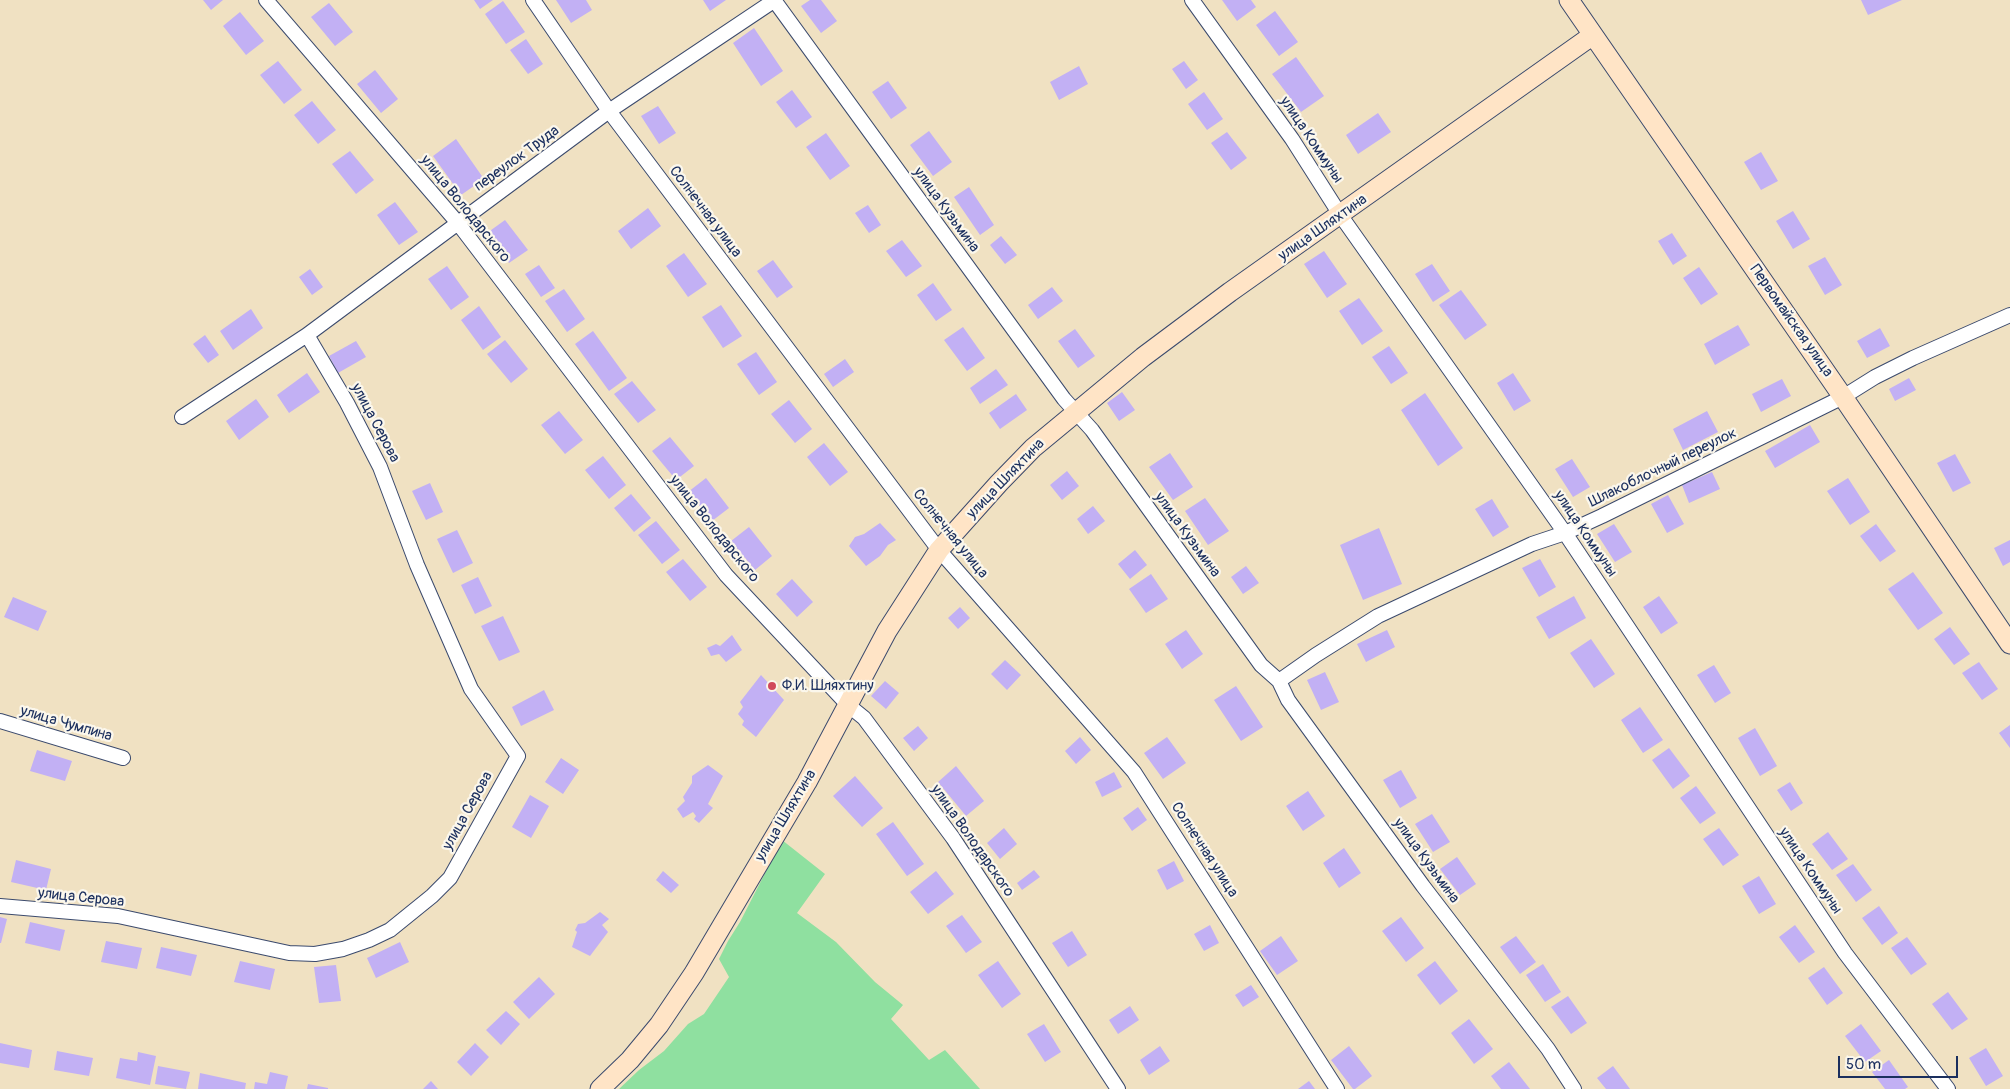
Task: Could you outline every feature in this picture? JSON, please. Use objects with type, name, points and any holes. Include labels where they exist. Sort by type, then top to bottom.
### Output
[{"type":"main road","name":"Первомайская улица","points":[[1569,0],[1843,397],[2010,644]]},
{"type":"main road","name":"улица Шляхтина","points":[[600,1089],[630,1060],[659,1025],[694,973],[807,782],[887,631],[939,550],[999,483],[1033,448],[1143,357],[1222,298],[1341,216],[1593,35]]},
{"type":"street","name":"улица Володарского","points":[[266,0],[457,222],[726,575],[848,705],[864,718],[953,838],[1118,1089]]},
{"type":"street","name":"Солнечная улица","points":[[534,0],[609,111],[939,550],[1134,772],[1337,1089]]},
{"type":"street","name":"переулок Труда","points":[[182,417],[307,335],[609,111],[774,0]]},
{"type":"street","name":"улица Кузьмина","points":[[774,0],[1075,413],[1097,438],[1261,665],[1279,681],[1288,700],[1423,886],[1548,1049],[1574,1089]]},
{"type":"street","name":"улица Коммуны","points":[[1192,0],[1292,139],[1341,216],[1565,533],[1845,953],[1948,1089]]},
{"type":"street","name":"Шлакоблочный переулок","points":[[1279,681],[1378,616],[1532,544],[1565,533],[1843,397],[1875,377],[1913,358],[2010,315]]},
{"type":"street","name":"улица Серова","points":[[0,906],[118,916],[289,953],[315,954],[343,949],[390,930],[432,896],[450,878],[518,756],[471,689],[417,565],[380,466],[347,403],[307,335]]},
{"type":"street","name":"улица Чумпина","points":[[0,721],[123,758]]},
{"type":"green space","points":[[782,840],[825,874],[797,913],[836,942],[875,982],[903,1005],[891,1019],[929,1060],[945,1050],[980,1089],[619,1089],[639,1070],[664,1051],[688,1024],[704,1014],[729,977],[719,959]]},
{"type":"building","points":[[203,0],[223,0],[211,10]]},
{"type":"building","points":[[474,0],[493,0],[480,9]]},
{"type":"building","points":[[556,0],[586,0],[592,10],[571,23]]},
{"type":"building","points":[[703,0],[726,0],[710,11]]},
{"type":"building","points":[[810,0],[821,0],[837,21],[821,33],[801,6]]},
{"type":"building","points":[[1222,0],[1251,0],[1256,7],[1237,21]]},
{"type":"building","points":[[1861,0],[1902,0],[1868,15]]},
{"type":"building","points":[[503,1],[525,32],[506,44],[485,14]]},
{"type":"building","points":[[329,3],[353,32],[335,46],[311,17]]},
{"type":"building","points":[[1275,11],[1298,42],[1279,56],[1256,25]]},
{"type":"building","points":[[240,12],[264,41],[246,55],[223,26]]},
{"type":"building","points":[[754,28],[783,71],[761,86],[733,43]]},
{"type":"building","points":[[526,39],[543,64],[528,74],[510,50]]},
{"type":"building","points":[[1296,57],[1324,96],[1301,112],[1272,74]]},
{"type":"building","points":[[278,61],[302,90],[284,104],[260,75]]},
{"type":"building","points":[[1184,61],[1198,80],[1186,89],[1172,69]]},
{"type":"building","points":[[1079,66],[1088,84],[1059,100],[1050,82]]},
{"type":"building","points":[[375,70],[398,99],[381,113],[357,84]]},
{"type":"building","points":[[888,81],[907,108],[891,119],[872,92]]},
{"type":"building","points":[[792,90],[812,117],[796,128],[776,102]]},
{"type":"building","points":[[1204,92],[1223,119],[1207,130],[1188,104]]},
{"type":"building","points":[[312,101],[336,130],[318,144],[294,115]]},
{"type":"building","points":[[658,106],[676,133],[659,144],[641,116]]},
{"type":"building","points":[[1378,113],[1391,132],[1358,154],[1346,135]]},
{"type":"building","points":[[929,131],[952,162],[933,176],[910,145]]},
{"type":"building","points":[[1227,132],[1247,158],[1231,170],[1211,143]]},
{"type":"building","points":[[826,133],[850,166],[830,180],[806,147]]},
{"type":"building","points":[[456,139],[484,179],[461,195],[433,156]]},
{"type":"building","points":[[350,151],[374,180],[356,194],[332,164]]},
{"type":"building","points":[[1761,152],[1778,181],[1761,190],[1744,162]]},
{"type":"building","points":[[969,187],[994,225],[980,235],[954,197]]},
{"type":"building","points":[[395,202],[418,232],[399,245],[377,215]]},
{"type":"building","points":[[868,205],[881,225],[869,233],[855,213]]},
{"type":"building","points":[[648,208],[661,226],[631,249],[618,231]]},
{"type":"building","points":[[1793,211],[1810,239],[1793,249],[1776,221]]},
{"type":"building","points":[[505,220],[528,250],[509,263],[487,233]]},
{"type":"building","points":[[1672,233],[1687,256],[1673,265],[1658,241]]},
{"type":"building","points":[[1001,236],[1017,255],[1005,264],[990,245]]},
{"type":"building","points":[[902,240],[922,266],[906,277],[886,251]]},
{"type":"building","points":[[1324,251],[1347,284],[1327,298],[1304,264]]},
{"type":"building","points":[[684,253],[707,284],[688,297],[666,266]]},
{"type":"building","points":[[1825,257],[1842,285],[1825,295],[1808,266]]},
{"type":"building","points":[[773,260],[793,287],[777,298],[757,271]]},
{"type":"building","points":[[1432,264],[1450,291],[1433,302],[1415,274]]},
{"type":"building","points":[[539,265],[555,288],[541,297],[525,274]]},
{"type":"building","points":[[447,266],[469,297],[451,310],[428,279]]},
{"type":"building","points":[[1699,267],[1718,294],[1701,305],[1683,278]]},
{"type":"building","points":[[310,269],[323,287],[312,295],[299,277]]},
{"type":"building","points":[[933,283],[952,310],[936,321],[917,295]]},
{"type":"building","points":[[1052,287],[1063,301],[1038,319],[1028,305]]},
{"type":"building","points":[[564,289],[585,319],[567,332],[545,301]]},
{"type":"building","points":[[1461,290],[1487,325],[1465,340],[1439,305]]},
{"type":"building","points":[[1359,298],[1383,331],[1362,345],[1339,311]]},
{"type":"building","points":[[721,305],[742,336],[723,348],[702,317]]},
{"type":"building","points":[[479,306],[501,337],[483,350],[461,320]]},
{"type":"building","points":[[251,309],[263,328],[233,350],[220,331]]},
{"type":"building","points":[[1738,325],[1750,345],[1715,365],[1704,344]]},
{"type":"building","points":[[963,327],[985,358],[967,371],[944,340]]},
{"type":"building","points":[[1880,328],[1890,346],[1867,358],[1857,341]]},
{"type":"building","points":[[1075,329],[1095,356],[1078,368],[1058,341]]},
{"type":"building","points":[[593,331],[627,378],[609,391],[575,344]]},
{"type":"building","points":[[205,335],[219,355],[208,363],[193,344]]},
{"type":"building","points":[[505,340],[528,369],[511,383],[487,354]]},
{"type":"building","points":[[356,341],[366,357],[338,373],[329,356]]},
{"type":"building","points":[[1389,346],[1408,373],[1391,384],[1372,357]]},
{"type":"building","points":[[756,352],[777,382],[759,395],[737,364]]},
{"type":"building","points":[[845,359],[854,372],[833,387],[824,374]]},
{"type":"building","points":[[996,369],[1008,385],[980,404],[970,388]]},
{"type":"building","points":[[307,373],[320,392],[289,413],[277,395]]},
{"type":"building","points":[[1513,373],[1531,401],[1514,411],[1497,383]]},
{"type":"building","points":[[1909,378],[1916,390],[1895,401],[1889,389]]},
{"type":"building","points":[[1782,379],[1791,396],[1761,412],[1752,394]]},
{"type":"building","points":[[632,381],[656,410],[638,423],[614,394]]},
{"type":"building","points":[[1122,392],[1135,410],[1119,421],[1107,403]]},
{"type":"building","points":[[1425,393],[1463,448],[1438,466],[1401,410]]},
{"type":"building","points":[[1016,394],[1027,410],[1000,429],[989,413]]},
{"type":"building","points":[[256,399],[269,417],[239,440],[226,421]]},
{"type":"building","points":[[789,400],[812,429],[795,443],[771,414]]},
{"type":"building","points":[[559,411],[583,440],[565,454],[541,425]]},
{"type":"building","points":[[1707,411],[1718,432],[1683,450],[1673,429]]},
{"type":"building","points":[[1810,425],[1820,442],[1775,468],[1765,451]]},
{"type":"building","points":[[670,437],[694,466],[676,480],[652,451]]},
{"type":"building","points":[[824,443],[848,472],[830,486],[807,457]]},
{"type":"building","points":[[1170,453],[1193,487],[1173,500],[1149,467]]},
{"type":"building","points":[[1955,454],[1971,483],[1953,492],[1937,463]]},
{"type":"building","points":[[603,456],[626,485],[609,499],[585,470]]},
{"type":"building","points":[[1572,459],[1590,487],[1573,497],[1555,469]]},
{"type":"building","points":[[1067,471],[1079,486],[1062,500],[1050,485]]},
{"type":"building","points":[[1712,472],[1720,489],[1689,503],[1682,485]]},
{"type":"building","points":[[706,478],[729,508],[712,521],[688,492]]},
{"type":"building","points":[[1848,478],[1870,512],[1850,525],[1827,491]]},
{"type":"building","points":[[430,483],[443,512],[426,520],[412,491]]},
{"type":"building","points":[[631,494],[651,518],[634,532],[614,508]]},
{"type":"building","points":[[1668,495],[1684,524],[1667,533],[1651,504]]},
{"type":"building","points":[[1205,498],[1229,531],[1208,545],[1185,511]]},
{"type":"building","points":[[1492,499],[1509,527],[1493,537],[1475,509]]},
{"type":"building","points":[[1093,506],[1105,521],[1088,534],[1077,519]]},
{"type":"building","points":[[656,521],[680,550],[662,564],[638,535]]},
{"type":"building","points":[[880,523],[896,540],[888,545],[880,556],[866,566],[849,546],[855,537],[864,534]]},
{"type":"building","points":[[1614,524],[1632,552],[1615,562],[1597,534]]},
{"type":"building","points":[[1876,524],[1896,551],[1880,562],[1860,536]]},
{"type":"building","points":[[749,527],[772,556],[755,570],[731,541]]},
{"type":"building","points":[[1379,528],[1402,584],[1363,600],[1340,545]]},
{"type":"building","points":[[457,530],[473,563],[453,573],[437,539]]},
{"type":"building","points":[[2010,540],[2010,562],[2003,566],[1994,548]]},
{"type":"building","points":[[1135,550],[1147,565],[1130,579],[1118,564]]},
{"type":"building","points":[[683,559],[707,587],[690,601],[666,572]]},
{"type":"building","points":[[1540,559],[1556,587],[1539,597],[1522,568]]},
{"type":"building","points":[[1246,566],[1259,583],[1243,594],[1231,577]]},
{"type":"building","points":[[1913,572],[1943,613],[1918,630],[1888,589]]},
{"type":"building","points":[[1151,574],[1168,599],[1146,613],[1129,589]]},
{"type":"building","points":[[478,577],[492,606],[475,614],[461,585]]},
{"type":"building","points":[[792,579],[813,602],[797,617],[776,594]]},
{"type":"building","points":[[1574,596],[1586,618],[1549,639],[1536,617]]},
{"type":"building","points":[[1659,596],[1678,623],[1661,634],[1643,607]]},
{"type":"building","points":[[13,597],[47,611],[38,631],[4,617]]},
{"type":"building","points":[[960,607],[970,618],[958,629],[948,618]]},
{"type":"building","points":[[503,616],[520,652],[499,661],[481,626]]},
{"type":"building","points":[[1950,627],[1970,654],[1954,665],[1934,639]]},
{"type":"building","points":[[1186,630],[1203,654],[1182,669],[1165,644]]},
{"type":"building","points":[[1387,630],[1395,647],[1366,662],[1357,644]]},
{"type":"building","points":[[732,635],[742,650],[726,662],[719,654],[711,656],[707,648],[716,644],[720,646]]},
{"type":"building","points":[[1591,639],[1615,674],[1594,688],[1570,653]]},
{"type":"building","points":[[1005,660],[1021,675],[1007,690],[991,674]]},
{"type":"building","points":[[1979,662],[1998,689],[1982,700],[1962,673]]},
{"type":"building","points":[[1714,665],[1731,693],[1715,703],[1697,675]]},
{"type":"building","points":[[1325,672],[1339,702],[1321,710],[1307,680]]},
{"type":"building","points":[[761,675],[784,700],[756,737],[742,725],[744,721],[738,714],[743,707],[740,702]]},
{"type":"building","points":[[885,681],[899,693],[886,709],[871,696]]},
{"type":"building","points":[[1236,686],[1263,727],[1241,741],[1214,700]]},
{"type":"building","points":[[544,690],[554,710],[521,726],[512,707]]},
{"type":"building","points":[[1640,707],[1663,740],[1643,753],[1621,720]]},
{"type":"building","points":[[2010,725],[2010,748],[1999,733]]},
{"type":"building","points":[[918,726],[928,738],[914,751],[903,738]]},
{"type":"building","points":[[1755,728],[1777,766],[1760,776],[1738,738]]},
{"type":"building","points":[[1080,737],[1091,750],[1076,764],[1065,751]]},
{"type":"building","points":[[1167,737],[1186,763],[1163,779],[1144,753]]},
{"type":"building","points":[[1669,748],[1690,776],[1673,789],[1652,760]]},
{"type":"building","points":[[37,750],[72,761],[65,781],[30,771]]},
{"type":"building","points":[[561,758],[579,770],[563,794],[545,782]]},
{"type":"building","points":[[708,765],[723,776],[708,804],[713,808],[699,823],[694,819],[696,816],[693,812],[683,818],[677,809],[685,801],[683,797],[692,783],[692,776]]},
{"type":"building","points":[[956,766],[984,801],[966,816],[938,782]]},
{"type":"building","points":[[1401,770],[1417,798],[1400,808],[1383,780]]},
{"type":"building","points":[[1114,772],[1122,787],[1102,797],[1095,782]]},
{"type":"building","points":[[855,776],[883,808],[862,827],[833,796]]},
{"type":"building","points":[[1790,782],[1803,803],[1791,811],[1777,790]]},
{"type":"building","points":[[1696,786],[1716,813],[1700,824],[1680,798]]},
{"type":"building","points":[[1308,791],[1325,816],[1303,831],[1286,806]]},
{"type":"building","points":[[530,795],[549,806],[531,838],[512,827]]},
{"type":"building","points":[[1138,807],[1147,820],[1132,831],[1123,818]]},
{"type":"building","points":[[1432,814],[1450,842],[1433,852],[1415,824]]},
{"type":"building","points":[[893,822],[924,864],[907,876],[876,834]]},
{"type":"building","points":[[1004,828],[1017,844],[1000,859],[987,843]]},
{"type":"building","points":[[1719,828],[1739,855],[1723,866],[1703,839]]},
{"type":"building","points":[[1828,832],[1848,859],[1832,870],[1812,844]]},
{"type":"building","points":[[1344,848],[1361,873],[1339,888],[1323,863]]},
{"type":"building","points":[[1457,857],[1476,884],[1460,895],[1440,869]]},
{"type":"building","points":[[16,860],[51,869],[46,890],[11,882]]},
{"type":"building","points":[[1174,861],[1184,881],[1167,890],[1157,870]]},
{"type":"building","points":[[1853,864],[1872,890],[1856,902],[1836,875]]},
{"type":"building","points":[[1034,870],[1040,877],[1022,890],[1017,883]]},
{"type":"building","points":[[663,871],[679,885],[671,893],[656,880]]},
{"type":"building","points":[[936,871],[954,894],[928,914],[910,892]]},
{"type":"building","points":[[1759,876],[1776,904],[1759,914],[1742,886]]},
{"type":"building","points":[[1879,906],[1898,933],[1882,945],[1862,918]]},
{"type":"building","points":[[600,912],[609,919],[602,925],[608,932],[590,956],[572,947],[577,932],[575,930],[578,924],[585,923]]},
{"type":"building","points":[[962,915],[982,942],[966,953],[946,926]]},
{"type":"building","points":[[0,917],[7,919],[1,943],[0,943]]},
{"type":"building","points":[[1401,917],[1424,948],[1406,962],[1382,931]]},
{"type":"building","points":[[30,922],[65,930],[60,951],[25,943]]},
{"type":"building","points":[[1210,925],[1219,943],[1204,951],[1194,934]]},
{"type":"building","points":[[1795,925],[1815,952],[1799,963],[1779,937]]},
{"type":"building","points":[[1072,931],[1087,955],[1068,967],[1052,943]]},
{"type":"building","points":[[1281,936],[1298,961],[1277,975],[1260,951]]},
{"type":"building","points":[[1516,936],[1536,962],[1520,974],[1500,947]]},
{"type":"building","points":[[1907,937],[1927,964],[1911,975],[1891,948]]},
{"type":"building","points":[[106,941],[142,948],[137,969],[101,962]]},
{"type":"building","points":[[400,942],[409,962],[376,978],[367,958]]},
{"type":"building","points":[[161,947],[197,955],[191,976],[156,968]]},
{"type":"building","points":[[240,961],[275,969],[270,990],[234,982]]},
{"type":"building","points":[[998,961],[1021,994],[1002,1008],[978,975]]},
{"type":"building","points":[[1435,961],[1458,991],[1440,1005],[1417,975]]},
{"type":"building","points":[[1543,964],[1561,992],[1545,1002],[1526,975]]},
{"type":"building","points":[[336,965],[341,1001],[319,1003],[314,967]]},
{"type":"building","points":[[1824,967],[1843,993],[1827,1005],[1808,978]]},
{"type":"building","points":[[539,977],[555,994],[529,1019],[513,1002]]},
{"type":"building","points":[[1251,985],[1259,997],[1243,1007],[1235,995]]},
{"type":"building","points":[[1948,992],[1968,1019],[1952,1030],[1932,1004]]},
{"type":"building","points":[[1568,996],[1587,1023],[1571,1034],[1551,1007]]},
{"type":"building","points":[[1130,1006],[1139,1020],[1118,1034],[1109,1020]]},
{"type":"building","points":[[506,1011],[520,1024],[501,1045],[486,1030]]},
{"type":"building","points":[[1469,1019],[1493,1049],[1474,1064],[1451,1033]]},
{"type":"building","points":[[1044,1024],[1061,1052],[1045,1062],[1027,1034]]},
{"type":"building","points":[[1861,1024],[1881,1051],[1865,1062],[1845,1036]]},
{"type":"building","points":[[0,1043],[32,1050],[29,1068],[0,1063]]},
{"type":"building","points":[[475,1043],[489,1057],[471,1076],[457,1062]]},
{"type":"building","points":[[1160,1046],[1170,1061],[1149,1075],[1140,1060]]},
{"type":"building","points":[[1349,1046],[1372,1076],[1355,1089],[1353,1089],[1331,1060]]},
{"type":"building","points":[[1986,1048],[2003,1076],[1986,1086],[1969,1058]]},
{"type":"building","points":[[57,1051],[93,1058],[89,1076],[54,1070]]},
{"type":"building","points":[[138,1052],[156,1056],[150,1085],[116,1078],[120,1058],[137,1061]]},
{"type":"building","points":[[1889,1060],[1908,1087],[1905,1089],[1885,1089],[1872,1072]]},
{"type":"building","points":[[1509,1062],[1530,1089],[1501,1089],[1491,1076]]},
{"type":"building","points":[[158,1066],[190,1072],[186,1089],[155,1084]]},
{"type":"building","points":[[1613,1066],[1630,1089],[1606,1089],[1597,1078]]},
{"type":"building","points":[[270,1072],[288,1076],[285,1089],[254,1089],[255,1082],[267,1084]]},
{"type":"building","points":[[200,1073],[246,1083],[245,1089],[198,1089]]},
{"type":"building","points":[[431,1081],[438,1089],[423,1089]]},
{"type":"building","points":[[1309,1081],[1315,1089],[1298,1089]]},
{"type":"building","points":[[308,1084],[328,1088],[328,1089],[307,1089]]},
{"type":"place","name":"Ф.И. Шляхтину","points":[[772,686]]}]
